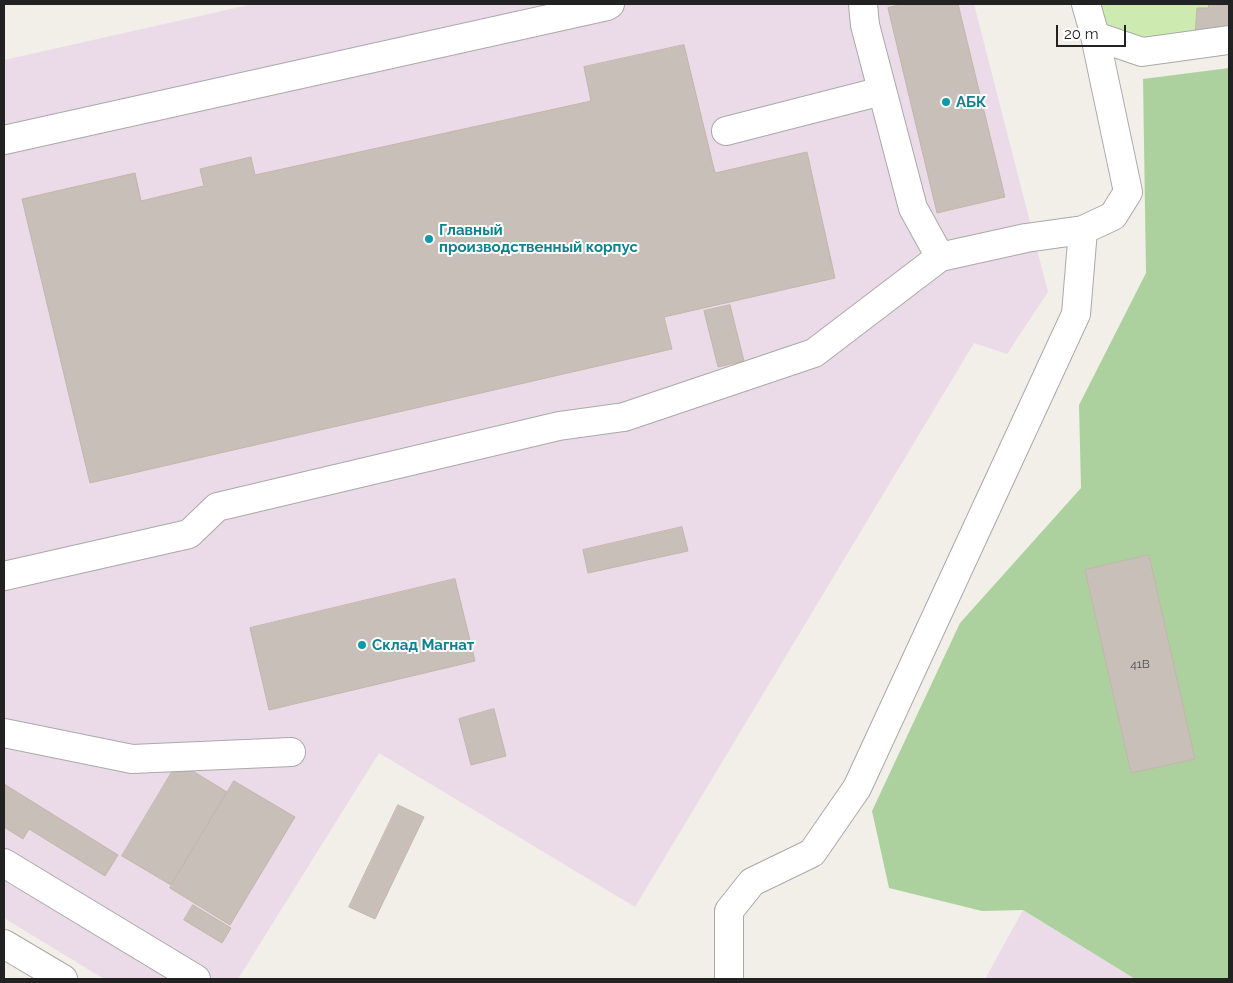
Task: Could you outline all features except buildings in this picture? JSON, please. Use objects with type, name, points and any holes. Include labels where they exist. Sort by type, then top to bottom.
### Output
[{"type":"street","points":[[4,140],[610,4]]},
{"type":"street","points":[[863,4],[865,25],[913,208],[940,257]]},
{"type":"street","points":[[4,576],[189,534],[216,507],[558,426],[624,417],[814,353],[940,257],[1026,238],[1083,230],[1113,216],[1128,192],[1087,5]]},
{"type":"street","points":[[1095,36],[1142,52],[1229,40]]},
{"type":"street","points":[[726,131],[882,91]]},
{"type":"street","points":[[729,979],[729,911],[752,882],[812,853],[857,788],[1076,314],[1083,230]]},
{"type":"street","points":[[4,734],[132,759],[291,752]]},
{"type":"street","points":[[4,863],[196,979]]},
{"type":"street","points":[[4,944],[63,979]]},
{"type":"shaded area","points":[[253,4],[974,4],[1048,292],[1007,354],[974,343],[635,907],[379,753],[238,979],[104,979],[4,918],[4,60]]},
{"type":"shaded area","points":[[1023,910],[1135,979],[985,979]]},
{"type":"green space","points":[[1093,4],[1229,4],[1229,51],[1132,60],[1101,29]]},
{"type":"green space","points":[[1229,68],[1229,979],[1135,979],[1023,910],[982,911],[889,888],[872,811],[960,623],[1081,488],[1079,405],[1146,273],[1143,79]]},
{"type":"place","name":"АБК","points":[[946,102]]},
{"type":"place","name":"Главный производственный корпус","points":[[429,239]]},
{"type":"place","name":"Склад Магнат","points":[[362,645]]}]
